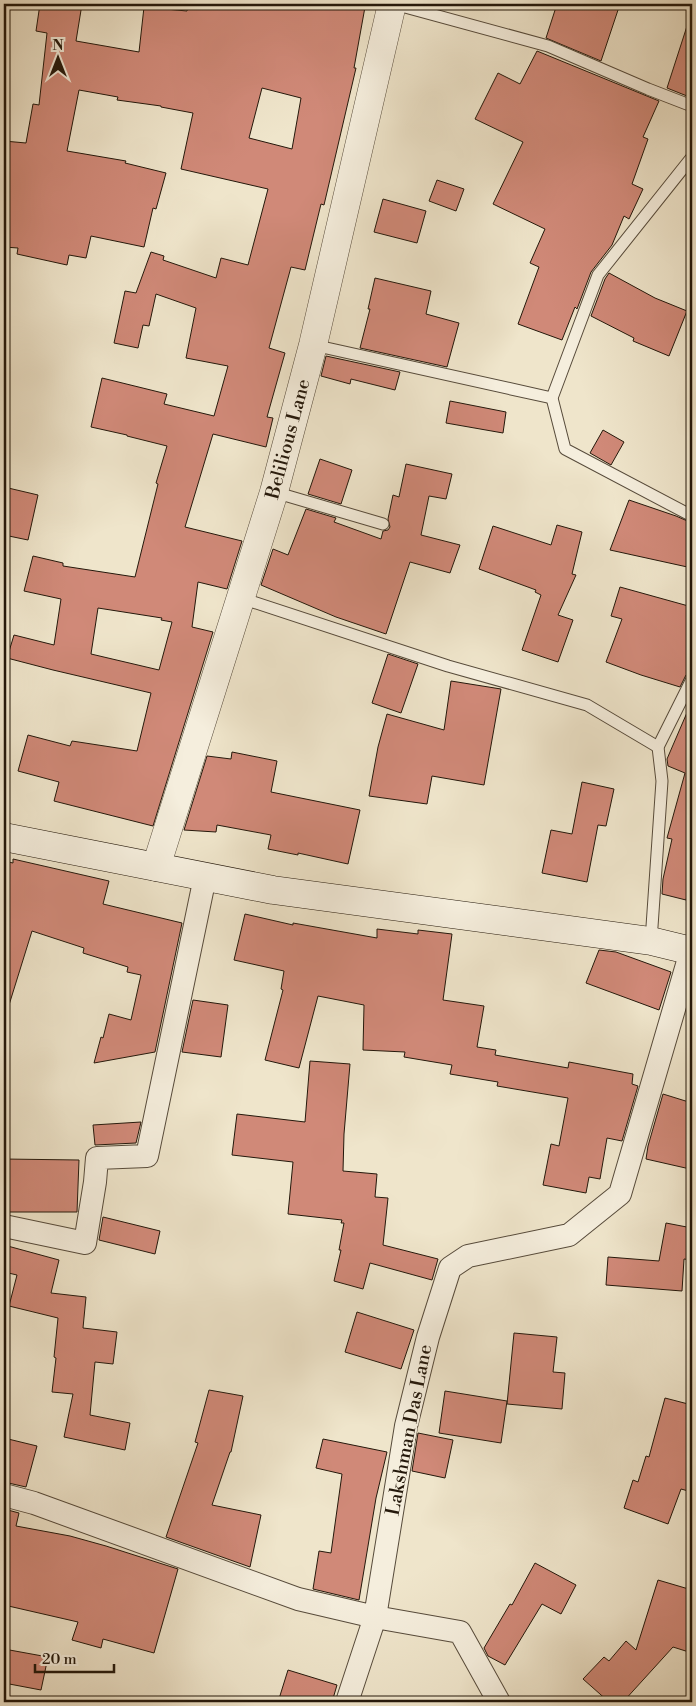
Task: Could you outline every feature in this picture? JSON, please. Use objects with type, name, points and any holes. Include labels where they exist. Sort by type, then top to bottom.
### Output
[{"type":"street","name":"Belilious Lane","points":[[156,867],[274,492],[314,346],[393,4]]},
{"type":"street","points":[[4,837],[273,890],[651,942],[692,951]]},
{"type":"street","points":[[4,1226],[85,1243],[97,1158],[147,1156],[205,876]]},
{"type":"street","name":"Lakshman Das Lane","points":[[347,1702],[375,1617],[406,1426],[428,1337],[450,1268],[468,1256],[568,1235],[620,1194],[692,951]]},
{"type":"street","points":[[4,1495],[34,1503],[298,1598],[375,1617],[460,1632],[499,1702]]},
{"type":"lane","points":[[393,4],[548,46],[692,106]]},
{"type":"lane","points":[[692,157],[598,275],[552,398],[565,449],[692,516]]},
{"type":"lane","points":[[314,346],[552,398]]},
{"type":"lane","points":[[274,492],[383,524]]},
{"type":"lane","points":[[241,598],[448,666],[587,705],[658,747]]},
{"type":"lane","points":[[651,942],[662,781],[658,747],[692,679]]},
{"type":"building","points":[[40,4],[82,4],[76,41],[139,52],[144,7],[187,11],[188,4],[350,4],[365,7],[354,68],[356,68],[324,205],[321,204],[305,270],[291,267],[269,348],[285,353],[267,417],[273,418],[266,447],[213,434],[185,527],[242,541],[227,589],[198,582],[192,627],[213,632],[153,826],[54,801],[59,782],[18,771],[28,735],[70,746],[72,741],[137,751],[151,693],[7,658],[14,635],[54,645],[61,599],[24,591],[33,556],[63,563],[63,566],[135,577],[158,484],[156,483],[167,446],[91,427],[102,378],[167,394],[164,404],[214,416],[228,366],[186,358],[196,308],[156,294],[149,326],[143,325],[138,348],[114,343],[125,291],[136,293],[151,252],[164,256],[163,260],[216,278],[221,258],[248,265],[268,189],[181,169],[193,113],[161,106],[117,100],[118,97],[79,90],[67,151],[126,161],[125,163],[166,173],[156,209],[153,208],[144,247],[91,236],[86,258],[69,255],[67,265],[17,254],[18,248],[4,247],[4,141],[26,143],[33,104],[39,105],[47,33],[36,31]],"holes":[[[262,88],[301,98],[292,149],[249,138]],[[98,608],[162,618],[161,620],[172,622],[159,670],[91,654]]]},
{"type":"building","points":[[557,4],[620,4],[601,61],[546,38]]},
{"type":"building","points":[[688,23],[692,23],[692,98],[667,88]]},
{"type":"building","points":[[537,51],[659,101],[643,137],[648,139],[632,184],[643,189],[629,219],[624,216],[612,245],[591,272],[577,309],[575,307],[562,340],[518,324],[539,267],[530,263],[545,229],[493,204],[523,142],[475,119],[498,73],[520,84]]},
{"type":"building","points":[[437,180],[464,189],[456,211],[429,201]]},
{"type":"building","points":[[383,199],[426,211],[417,243],[374,232]]},
{"type":"building","points":[[609,273],[655,298],[687,311],[669,356],[633,341],[634,338],[591,316]]},
{"type":"building","points":[[375,278],[431,291],[426,314],[459,323],[447,367],[360,348],[370,309],[368,309]]},
{"type":"building","points":[[326,356],[400,372],[395,390],[351,379],[350,384],[321,376]]},
{"type":"building","points":[[450,401],[506,412],[503,433],[446,423]]},
{"type":"building","points":[[603,430],[624,442],[611,465],[590,453]]},
{"type":"building","points":[[320,459],[352,470],[341,504],[308,494]]},
{"type":"building","points":[[406,464],[452,474],[446,499],[429,496],[421,535],[460,545],[450,573],[410,562],[386,634],[336,617],[261,585],[273,549],[288,555],[306,509],[336,518],[334,522],[381,539],[383,531],[388,530],[390,527],[388,519],[393,495],[399,497]]},
{"type":"building","points":[[4,487],[38,495],[28,540],[4,535]]},
{"type":"building","points":[[629,500],[692,523],[692,568],[610,550]]},
{"type":"building","points":[[557,525],[582,532],[572,574],[576,575],[558,615],[573,620],[558,662],[522,650],[541,595],[535,592],[536,590],[479,569],[493,526],[551,545]]},
{"type":"building","points":[[620,587],[692,607],[692,672],[686,675],[680,687],[606,662],[622,619],[611,616]]},
{"type":"building","points":[[388,654],[418,664],[401,713],[372,703]]},
{"type":"building","points":[[451,681],[501,689],[484,785],[432,776],[427,804],[369,796],[378,747],[387,714],[444,730]]},
{"type":"building","points":[[692,701],[692,872],[686,900],[662,894],[663,879],[672,839],[667,838],[685,773],[668,766],[667,759]]},
{"type":"building","points":[[232,752],[277,761],[271,792],[360,810],[348,864],[298,853],[298,855],[268,849],[271,835],[217,825],[216,832],[184,830],[207,756],[231,759]]},
{"type":"building","points":[[582,782],[614,789],[606,826],[598,825],[587,882],[542,873],[551,830],[572,834]]},
{"type":"building","points":[[13,859],[109,881],[103,904],[182,923],[155,1052],[94,1063],[109,1014],[131,1020],[141,975],[127,972],[128,967],[83,953],[84,948],[32,931],[9,1005],[4,1004],[4,861],[13,863]]},
{"type":"building","points":[[245,914],[293,925],[293,923],[377,938],[377,929],[418,934],[418,930],[452,934],[443,1000],[484,1006],[477,1047],[496,1050],[495,1055],[568,1068],[569,1062],[633,1074],[632,1084],[638,1086],[622,1141],[607,1138],[600,1179],[589,1177],[586,1193],[543,1185],[551,1144],[559,1146],[568,1098],[497,1086],[498,1082],[450,1074],[452,1065],[404,1057],[405,1052],[363,1050],[364,1005],[318,996],[299,1068],[265,1060],[283,990],[281,989],[284,971],[234,960]]},
{"type":"building","points":[[599,950],[616,952],[671,972],[659,1010],[586,983]]},
{"type":"building","points":[[193,1000],[228,1005],[221,1057],[182,1052]]},
{"type":"building","points":[[310,1061],[350,1064],[343,1171],[377,1174],[375,1197],[388,1198],[383,1245],[438,1259],[432,1280],[370,1263],[363,1289],[334,1281],[341,1250],[339,1250],[344,1223],[341,1223],[342,1220],[288,1214],[293,1162],[232,1155],[237,1114],[305,1122]]},
{"type":"building","points":[[663,1094],[692,1103],[692,1158],[690,1169],[646,1159]]},
{"type":"building","points":[[141,1122],[136,1143],[95,1145],[93,1125]]},
{"type":"building","points":[[4,1159],[79,1160],[77,1212],[4,1212]]},
{"type":"building","points":[[103,1217],[160,1231],[155,1254],[99,1240]]},
{"type":"building","points":[[666,1223],[692,1228],[692,1260],[684,1259],[682,1291],[606,1285],[608,1257],[659,1261]]},
{"type":"building","points":[[4,1245],[59,1260],[51,1293],[86,1297],[83,1328],[117,1332],[113,1364],[95,1362],[90,1415],[130,1423],[125,1450],[64,1437],[73,1394],[52,1392],[58,1318],[9,1306],[17,1275],[4,1272]]},
{"type":"building","points":[[357,1312],[414,1330],[401,1369],[345,1352]]},
{"type":"building","points":[[514,1333],[557,1337],[553,1372],[565,1373],[562,1409],[507,1404]]},
{"type":"building","points":[[209,1390],[243,1396],[231,1452],[212,1505],[261,1515],[250,1567],[166,1537],[198,1443],[195,1442]]},
{"type":"building","points":[[445,1391],[507,1401],[501,1443],[439,1433]]},
{"type":"building","points":[[665,1398],[692,1405],[692,1492],[681,1489],[668,1524],[624,1508],[633,1480],[638,1482],[646,1456],[649,1457]]},
{"type":"building","points":[[418,1433],[453,1440],[445,1478],[412,1471]]},
{"type":"building","points":[[4,1438],[37,1446],[26,1487],[4,1482]]},
{"type":"building","points":[[323,1439],[387,1452],[376,1498],[359,1600],[313,1589],[319,1551],[331,1553],[342,1474],[316,1468]]},
{"type":"building","points":[[4,1509],[19,1513],[16,1526],[70,1536],[178,1569],[154,1653],[103,1639],[101,1648],[72,1640],[78,1622],[4,1605]]},
{"type":"building","points":[[535,1563],[576,1585],[561,1614],[542,1604],[505,1665],[488,1656],[484,1648],[510,1604],[512,1605]]},
{"type":"building","points":[[658,1580],[692,1590],[692,1653],[673,1647],[623,1702],[609,1702],[583,1679],[604,1657],[609,1661],[626,1641],[636,1650]]},
{"type":"building","points":[[4,1649],[48,1657],[41,1690],[4,1683]]},
{"type":"building","points":[[288,1670],[337,1685],[332,1702],[278,1702]]}]
